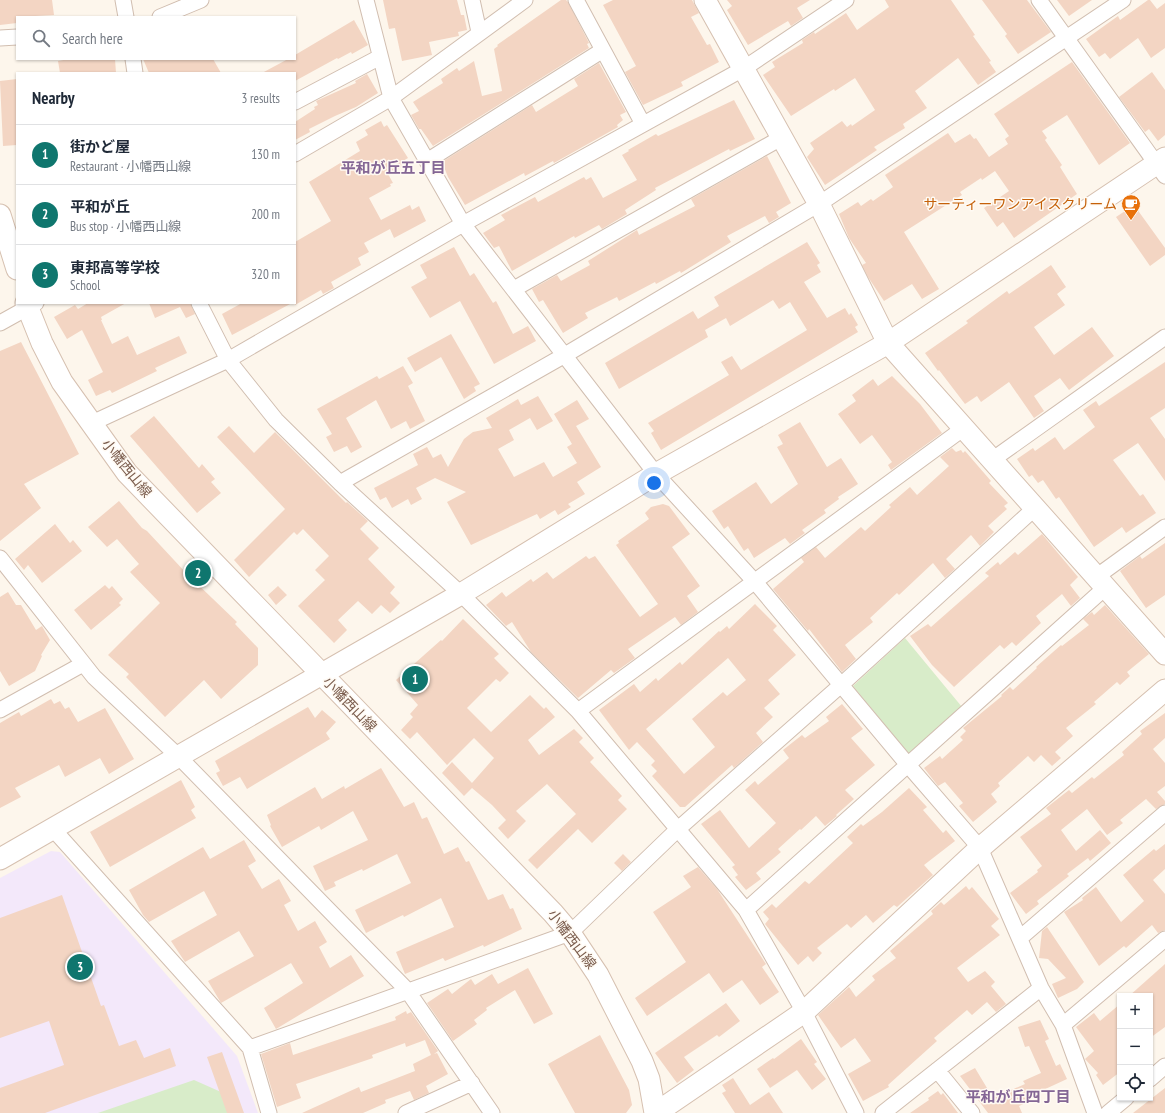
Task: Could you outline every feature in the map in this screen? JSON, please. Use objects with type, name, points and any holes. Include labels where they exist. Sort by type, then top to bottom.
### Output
[{"type":"street","points":[[123,0],[126,16]]},
{"type":"street","points":[[162,16],[201,0]]},
{"type":"street","points":[[366,0],[391,98],[462,224],[656,474],[756,583],[908,765],[980,848],[1041,988],[1063,1025],[1095,1113]]},
{"type":"street","points":[[472,0],[479,32]]},
{"type":"street","points":[[296,153],[391,98],[479,32],[525,0]]},
{"type":"street","points":[[576,0],[644,124]]},
{"type":"street","points":[[705,0],[819,204],[888,343],[1165,654]]},
{"type":"street","points":[[92,424],[228,360],[462,224],[743,69],[846,0]]},
{"type":"street","points":[[0,859],[461,594],[656,474],[888,343],[1162,166],[1067,39],[1040,0]]},
{"type":"street","points":[[340,483],[565,355],[819,204],[1123,0]]},
{"type":"street","points":[[0,38],[16,37]]},
{"type":"street","points":[[427,161],[603,50]]},
{"type":"street","points":[[296,101],[380,57]]},
{"type":"street","points":[[133,60],[135,72]]},
{"type":"street","points":[[514,290],[781,138]]},
{"type":"street","points":[[0,215],[16,266]]},
{"type":"street","points":[[0,323],[30,304]]},
{"type":"street","name":"小幡西山線","points":[[30,304],[42,343],[62,382],[127,473],[553,913],[570,933],[598,975],[642,1061],[649,1079],[656,1113]]},
{"type":"street","points":[[200,304],[228,360],[276,420],[340,483],[461,594],[578,711],[746,910],[804,1012],[856,1113]]},
{"type":"street","points":[[992,460],[1165,337]]},
{"type":"street","points":[[578,711],[756,583],[964,428]]},
{"type":"street","points":[[250,1048],[407,990],[570,933],[678,829],[1035,508]]},
{"type":"street","points":[[746,910],[908,765],[1101,582],[1165,527]]},
{"type":"street","points":[[0,558],[6,575],[94,677],[179,757],[407,990],[492,1113]]},
{"type":"street","points":[[0,710],[83,664]]},
{"type":"street","points":[[656,1113],[804,1012],[980,848],[1165,690]]},
{"type":"street","points":[[1020,938],[1165,813]]},
{"type":"street","points":[[53,829],[250,1048],[269,1113]]},
{"type":"street","points":[[1063,1025],[1165,939]]},
{"type":"street","points":[[883,1113],[1041,988]]},
{"type":"street","points":[[1153,1076],[1165,1066]]},
{"type":"street","points":[[938,1070],[972,1113]]},
{"type":"street","points":[[406,1113],[472,1083]]},
{"type":"street","points":[[1108,1113],[1122,1101]]},
{"type":"shaded area","points":[[51,851],[60,852],[237,1056],[258,1113],[0,1113],[0,878]]},
{"type":"green space","points":[[905,638],[962,707],[910,755],[853,686]]},
{"type":"green space","points":[[194,1080],[221,1092],[229,1113],[98,1113]]},
{"type":"building","points":[[0,0],[52,0],[54,15],[16,16],[16,23],[0,25]]},
{"type":"building","points":[[383,0],[457,0],[461,15],[464,15],[467,30],[458,32],[459,36],[429,42],[432,55],[402,61],[395,28],[389,29]]},
{"type":"building","points":[[561,0],[566,0],[568,2],[589,43],[587,44],[589,48],[433,146],[421,129],[419,129],[411,115],[419,111],[413,102],[443,83],[441,79],[457,68],[459,71],[474,61],[482,96],[502,91],[494,49],[498,46],[497,45]]},
{"type":"building","points":[[613,0],[692,0],[699,13],[691,17],[707,45],[710,44],[719,62],[681,82],[683,86],[643,105],[625,72],[636,66],[603,5]]},
{"type":"building","points":[[727,0],[810,0],[797,8],[803,18],[791,26],[788,21],[748,45],[727,10],[732,6]]},
{"type":"building","points":[[885,0],[951,0],[975,35],[973,36],[991,61],[989,62],[996,72],[978,85],[958,58],[915,91],[927,108],[903,124],[905,128],[874,147],[877,150],[825,185],[807,157],[814,149],[810,143],[842,121],[847,127],[851,124],[852,126],[875,110],[855,78],[835,91],[834,89],[791,116],[763,75],[775,67],[772,62],[803,43],[802,40],[814,32],[815,34],[846,13],[857,30],[889,7]]},
{"type":"building","points":[[982,0],[1027,0],[1051,32],[1018,54],[1005,36],[1007,34]]},
{"type":"building","points":[[1057,0],[1092,0],[1069,16]]},
{"type":"building","points":[[1150,0],[1157,9],[1165,3],[1165,48],[1151,58],[1138,38],[1110,59],[1105,53],[1099,57],[1086,39],[1118,16],[1120,20]]},
{"type":"building","points":[[354,20],[368,45],[352,54],[351,52],[338,59],[337,58],[296,80],[296,72],[264,72],[286,60],[296,60],[296,54]]},
{"type":"building","points":[[115,60],[116,72],[60,72],[58,61]]},
{"type":"building","points":[[143,60],[214,60],[220,72],[149,72]]},
{"type":"building","points":[[1072,62],[1130,143],[1099,165],[1067,115],[1042,131],[1047,138],[1045,140],[1062,165],[1060,167],[1077,194],[1014,238],[1003,222],[997,227],[984,208],[1009,191],[995,171],[982,180],[981,178],[960,192],[962,195],[904,232],[939,289],[922,299],[912,284],[884,301],[868,277],[862,265],[866,263],[849,238],[839,214],[858,202],[861,206],[871,199],[873,201],[893,187],[885,175],[948,133],[955,143],[970,134],[974,139],[976,138],[989,157],[1008,144],[1005,139],[1009,136],[994,114]]},
{"type":"building","points":[[599,63],[626,112],[620,115],[623,120],[617,125],[618,127],[554,163],[553,161],[525,176],[524,173],[465,205],[448,177],[442,162],[532,105],[536,112],[578,86],[574,79]]},
{"type":"building","points":[[1152,72],[1165,90],[1165,135],[1158,141],[1149,129],[1145,132],[1119,97]]},
{"type":"building","points":[[367,74],[378,93],[356,107],[309,129],[310,132],[296,139],[296,121],[315,109],[314,107],[318,105],[316,101],[356,83],[355,81]]},
{"type":"building","points":[[16,79],[16,145],[3,146],[0,81]]},
{"type":"building","points":[[734,100],[755,139],[730,151],[729,149],[655,188],[656,190],[625,210],[627,214],[602,229],[599,225],[575,238],[574,236],[512,271],[499,246],[494,248],[483,233],[505,220],[501,215],[535,197],[538,202],[584,177],[586,180],[591,177],[603,198],[637,180],[622,155],[629,151],[628,150],[656,134],[658,136]]},
{"type":"building","points":[[381,121],[384,127],[387,125],[408,158],[403,161],[405,165],[388,174],[393,183],[390,184],[391,186],[369,198],[381,220],[410,205],[412,210],[419,206],[426,221],[394,238],[390,229],[364,243],[369,252],[358,258],[361,265],[331,282],[334,288],[323,294],[321,290],[295,305],[296,241],[331,221],[309,182],[360,151],[356,142],[368,135],[365,130]]},
{"type":"building","points":[[767,156],[791,203],[776,212],[779,217],[769,223],[765,216],[727,236],[731,242],[681,273],[680,271],[656,284],[655,282],[619,301],[617,297],[585,313],[588,318],[563,333],[543,300],[539,302],[532,289],[557,275],[561,281],[590,265],[588,261],[637,230],[639,235],[695,206],[691,199]]},
{"type":"building","points":[[1134,205],[1165,248],[1165,255],[1150,266],[1116,217]]},
{"type":"building","points":[[807,242],[820,263],[817,265],[821,272],[804,282],[827,318],[845,308],[849,315],[851,313],[858,325],[855,327],[858,332],[661,450],[651,433],[654,431],[648,423],[729,375],[721,362],[732,356],[741,370],[807,330],[790,302],[779,309],[773,300],[730,326],[726,318],[705,330],[708,337],[619,389],[605,363],[693,311],[698,319],[719,306],[714,297]]},
{"type":"building","points":[[454,247],[470,276],[474,273],[493,303],[496,301],[513,334],[528,326],[536,341],[494,364],[460,301],[430,318],[411,287],[427,278],[420,265]]},
{"type":"building","points":[[1051,265],[1066,287],[1057,294],[1065,305],[1034,327],[1054,355],[1092,327],[1114,356],[1069,390],[1060,378],[1034,396],[1044,411],[1034,418],[1009,382],[981,402],[977,396],[965,404],[925,353],[968,323],[966,321],[1007,291],[1009,294]]},
{"type":"building","points":[[86,304],[124,304],[101,317],[112,344],[128,336],[137,355],[179,336],[187,353],[155,368],[157,371],[112,393],[110,390],[96,396],[88,380],[103,372],[82,330],[67,339],[54,317],[75,305],[78,309]]},
{"type":"building","points":[[149,304],[190,304],[195,314],[186,318],[180,307],[155,318]]},
{"type":"building","points":[[240,304],[290,304],[232,335],[222,314]]},
{"type":"building","points":[[451,334],[480,384],[474,387],[476,391],[464,399],[441,357],[415,372],[407,358]]},
{"type":"building","points":[[21,342],[79,454],[24,484],[41,508],[0,541],[0,351]]},
{"type":"building","points":[[1165,362],[1165,408],[1150,418],[1165,439],[1165,481],[1138,443],[1113,460],[1140,496],[1143,494],[1156,513],[1126,533],[1122,527],[1094,547],[1059,497],[1056,499],[1043,480],[1038,483],[1032,475],[1029,477],[1017,459],[1033,448],[1035,451],[1055,437],[1064,450],[1095,427],[1083,410],[1096,401],[1099,406]]},
{"type":"building","points":[[403,366],[413,383],[408,386],[425,421],[410,429],[406,421],[391,429],[376,400],[346,418],[362,447],[351,453],[347,446],[334,452],[326,437],[332,434],[317,409],[377,376],[379,379]]},
{"type":"building","points":[[892,376],[920,404],[942,433],[891,470],[888,465],[892,462],[872,435],[860,444],[838,414],[856,401],[852,395],[873,379],[878,386]]},
{"type":"building","points":[[538,396],[553,421],[537,430],[530,418],[509,430],[514,440],[498,449],[514,477],[544,462],[553,477],[577,463],[567,447],[572,444],[554,414],[577,400],[589,419],[576,426],[601,467],[577,482],[585,494],[568,504],[571,507],[558,515],[555,510],[540,519],[537,514],[471,545],[447,502],[466,492],[435,478],[416,488],[422,499],[411,505],[408,499],[392,508],[386,497],[380,500],[374,488],[418,465],[413,454],[427,447],[433,458],[441,454],[448,467],[464,439],[473,432],[492,428],[486,418],[518,399],[521,405]]},
{"type":"building","points":[[154,416],[199,468],[202,464],[215,479],[211,482],[221,493],[197,513],[130,436]]},
{"type":"building","points":[[800,422],[827,467],[841,458],[858,484],[838,497],[839,499],[824,510],[826,513],[802,530],[805,533],[790,544],[785,538],[754,558],[748,548],[744,551],[728,526],[724,529],[712,511],[756,482],[771,504],[798,484],[777,447],[783,444],[778,435]]},
{"type":"building","points":[[229,426],[254,453],[275,432],[346,503],[347,502],[368,521],[360,529],[379,548],[368,559],[395,587],[390,593],[400,603],[390,613],[381,605],[372,614],[358,601],[338,620],[347,630],[334,643],[298,606],[325,580],[315,570],[329,556],[303,529],[297,535],[294,532],[249,577],[234,560],[285,509],[217,437]]},
{"type":"building","points":[[952,448],[956,452],[961,450],[963,453],[965,451],[991,481],[989,483],[1008,503],[1004,506],[1007,509],[988,526],[994,532],[980,546],[971,535],[946,559],[955,569],[945,578],[933,563],[899,595],[897,593],[870,618],[873,622],[845,645],[856,659],[842,672],[809,629],[808,631],[773,589],[804,562],[801,558],[816,547],[825,558],[861,527],[865,531],[891,507],[889,505],[910,487],[917,495],[949,466],[940,457]]},
{"type":"building","points":[[119,501],[142,528],[147,531],[187,574],[237,622],[235,624],[258,648],[258,665],[221,699],[204,680],[165,717],[126,677],[129,674],[108,655],[160,603],[130,572],[139,564],[117,539],[107,547],[88,527]]},
{"type":"building","points":[[663,504],[669,506],[690,534],[672,547],[700,586],[687,596],[698,612],[681,625],[675,617],[628,649],[635,658],[614,673],[611,670],[578,698],[531,652],[512,622],[506,626],[486,605],[502,592],[506,597],[531,579],[533,582],[547,572],[553,579],[586,556],[589,559],[595,556],[640,617],[658,604],[616,545],[619,543],[618,541],[649,519],[645,513],[651,507]]},
{"type":"building","points":[[55,524],[70,543],[73,540],[82,551],[42,583],[28,565],[24,570],[15,559]]},
{"type":"building","points":[[1042,534],[1078,577],[1070,585],[1080,598],[1071,606],[1062,594],[1036,616],[1041,623],[1016,646],[1012,642],[1004,649],[1000,645],[954,687],[932,665],[910,636],[928,624],[931,627],[989,576],[985,573],[998,562],[1000,565],[1015,552],[1018,555]]},
{"type":"building","points":[[1165,543],[1165,595],[1146,608],[1120,571],[1140,556],[1142,559]]},
{"type":"building","points":[[105,585],[109,589],[112,586],[123,599],[119,603],[121,605],[91,630],[74,610]]},
{"type":"building","points":[[278,586],[287,595],[276,605],[268,595]]},
{"type":"building","points":[[8,592],[16,605],[21,605],[36,630],[42,626],[50,640],[41,655],[42,656],[35,671],[9,686],[0,671],[0,597]]},
{"type":"building","points":[[755,604],[777,626],[773,630],[796,655],[768,680],[780,694],[764,708],[773,717],[756,733],[763,742],[734,768],[732,765],[685,807],[680,807],[652,776],[657,771],[651,765],[655,761],[637,742],[629,750],[599,710],[634,684],[640,692],[656,678],[658,681],[680,662],[682,665],[719,631],[720,632],[727,626],[729,629]],"holes":[[[728,658],[746,680],[727,696],[723,692],[692,719],[715,747],[684,774],[646,729]]]},
{"type":"building","points":[[1105,605],[1149,654],[1127,672],[1130,676],[1120,685],[1117,682],[1094,702],[1096,704],[1066,728],[1073,736],[1055,752],[1061,758],[1052,766],[1041,755],[1034,762],[1028,756],[998,783],[1000,786],[991,794],[997,802],[973,822],[959,806],[963,803],[945,782],[938,786],[924,768],[940,756],[942,759],[963,740],[960,737],[966,731],[963,728],[1002,696],[1001,695],[1010,687],[1013,690],[1061,645],[1062,646],[1089,625],[1083,619],[1092,612],[1094,615]]},
{"type":"building","points":[[463,619],[499,654],[494,658],[509,673],[500,682],[496,679],[467,708],[491,732],[530,695],[544,709],[546,707],[555,717],[528,740],[539,755],[574,729],[583,738],[579,742],[594,758],[590,762],[622,796],[618,800],[627,809],[592,843],[578,829],[537,869],[528,860],[576,814],[547,784],[516,811],[526,821],[508,839],[498,828],[506,820],[492,805],[472,788],[464,796],[442,773],[452,762],[472,783],[494,758],[474,738],[447,765],[417,732],[410,739],[401,730],[413,717],[410,714],[418,705],[396,680],[441,640],[442,641]]},
{"type":"building","points":[[51,699],[54,704],[60,701],[65,709],[69,707],[78,722],[105,708],[134,759],[109,774],[100,758],[65,777],[59,765],[15,788],[21,797],[0,808],[0,723],[19,712],[21,716]]},
{"type":"building","points":[[842,704],[863,729],[851,738],[875,765],[845,790],[854,799],[836,815],[837,816],[825,826],[816,816],[801,830],[800,829],[778,849],[781,852],[756,873],[761,879],[746,890],[735,877],[738,875],[732,867],[735,865],[701,824],[720,810],[749,848],[776,823],[745,790],[755,781],[758,785],[789,758],[783,750],[802,735],[805,738],[829,721],[826,717]]},
{"type":"building","points":[[308,707],[315,718],[322,710],[336,722],[326,733],[330,739],[247,789],[240,777],[223,786],[216,773],[220,771],[215,761]]},
{"type":"building","points":[[1165,713],[1165,738],[1153,749],[1165,763],[1165,786],[1157,792],[1165,801],[1165,804],[1156,809],[1146,799],[1120,820],[1123,823],[1107,835],[1087,809],[1061,830],[1076,851],[1100,830],[1111,843],[1090,861],[1088,858],[1067,874],[1069,876],[1037,901],[1039,904],[1026,914],[1010,893],[1038,872],[1037,870],[1042,866],[1020,837],[1051,814],[1046,808],[1069,790],[1072,793],[1092,777],[1094,779],[1124,755],[1122,752],[1142,734],[1140,731]]},
{"type":"building","points":[[381,768],[404,807],[414,802],[422,819],[427,817],[444,854],[458,847],[466,862],[469,861],[488,900],[503,894],[510,909],[513,908],[522,929],[484,947],[483,945],[445,961],[443,958],[405,974],[396,952],[454,927],[441,898],[404,917],[403,915],[366,933],[355,910],[411,883],[397,854],[363,871],[362,869],[334,882],[336,886],[325,891],[313,866],[368,840],[353,811],[321,830],[319,826],[282,847],[270,826],[271,825],[267,815],[315,787],[322,799],[344,786],[345,789]]},
{"type":"building","points":[[181,780],[195,807],[191,810],[196,818],[110,867],[90,832]]},
{"type":"building","points":[[909,788],[927,807],[923,810],[943,833],[946,830],[955,841],[924,865],[933,875],[897,907],[894,905],[873,923],[866,915],[851,928],[847,924],[817,948],[822,953],[813,962],[808,956],[798,965],[765,924],[769,919],[763,912],[772,904],[776,908],[805,881],[809,884],[853,843],[847,837],[861,824],[863,826],[882,812]]},
{"type":"building","points":[[244,840],[256,861],[248,866],[262,889],[279,879],[291,901],[284,905],[298,931],[315,921],[327,942],[319,947],[330,968],[351,955],[364,976],[276,1029],[264,1008],[303,983],[291,963],[221,1003],[208,981],[254,956],[239,931],[185,962],[171,941],[217,915],[204,891],[149,922],[143,915],[129,890],[203,847],[210,859]]},
{"type":"building","points":[[1165,844],[1165,869],[1153,880],[1165,894],[1165,930],[1158,933],[1152,925],[1126,948],[1124,946],[1099,966],[1064,912],[1083,900],[1082,898],[1096,887],[1121,922],[1144,901],[1123,875],[1154,849],[1156,851]]},
{"type":"building","points":[[623,854],[631,862],[622,871],[614,863]]},
{"type":"building","points":[[698,867],[717,889],[766,964],[762,967],[779,992],[760,1005],[742,980],[723,993],[709,973],[647,1016],[635,998],[686,962],[653,912],[691,887],[683,876]]},
{"type":"building","points":[[966,886],[969,890],[972,887],[999,919],[991,926],[1000,935],[957,968],[968,982],[985,971],[995,982],[991,986],[1006,1004],[996,1012],[987,1002],[972,1015],[967,1010],[934,1038],[937,1041],[888,1085],[889,1087],[863,1101],[848,1074],[871,1061],[855,1038],[841,1048],[818,1015],[849,987],[856,997],[875,980],[872,976],[896,958],[890,951],[933,914],[931,911],[941,902],[944,905]]},
{"type":"building","points":[[62,895],[101,1006],[104,1005],[119,1046],[136,1040],[144,1058],[170,1048],[176,1066],[45,1113],[0,1113],[0,1088],[64,1065],[49,1021],[0,1038],[0,918]]},
{"type":"building","points":[[1047,927],[1084,982],[1077,989],[1058,998],[1052,984],[1066,978],[1048,959],[1039,958],[1042,931]]},
{"type":"building","points":[[1165,964],[1165,1027],[1153,1036],[1153,993],[1132,993]]},
{"type":"building","points":[[528,968],[553,1014],[534,1024],[515,990],[486,1008],[487,1010],[474,1020],[477,1024],[453,1041],[427,1003],[448,989],[452,994],[471,979],[475,985],[492,974],[498,984]]},
{"type":"building","points":[[726,1003],[740,1021],[719,1037],[717,1035],[684,1057],[694,1070],[677,1083],[655,1053]]},
{"type":"building","points":[[1117,1007],[1117,1074],[1103,1085],[1096,1075],[1098,1073],[1085,1059],[1094,1051],[1076,1027],[1094,1013],[1100,1021]]},
{"type":"building","points":[[406,1011],[407,1014],[411,1012],[438,1051],[434,1054],[437,1053],[448,1074],[426,1086],[429,1093],[414,1100],[410,1091],[385,1100],[386,1103],[363,1113],[302,1113],[359,1087],[361,1092],[415,1071],[413,1064],[431,1055],[425,1040],[406,1047],[405,1043],[372,1055],[373,1058],[296,1084],[301,1098],[277,1107],[261,1054],[290,1043],[293,1055],[396,1020],[395,1017]]},
{"type":"building","points":[[1040,1020],[1049,1039],[1045,1041],[1056,1066],[1060,1064],[1067,1079],[1028,1097],[1030,1101],[1019,1106],[1022,1113],[988,1113],[960,1076],[975,1068],[993,1098],[1025,1084],[1023,1081],[1041,1073],[1029,1046],[1025,1047],[1018,1027]]},
{"type":"building","points":[[600,1035],[629,1090],[632,1105],[626,1113],[575,1113],[548,1064]]},
{"type":"building","points":[[801,1039],[817,1062],[814,1064],[826,1079],[812,1090],[797,1070],[770,1088],[757,1069],[773,1058],[774,1059]]},
{"type":"building","points":[[222,1052],[244,1113],[227,1113],[207,1057]]},
{"type":"building","points":[[733,1078],[750,1105],[769,1092],[783,1113],[735,1113],[722,1093],[726,1091],[722,1085]]},
{"type":"building","points":[[1165,1088],[1165,1113],[1133,1113],[1148,1101],[1153,1101],[1153,1097]]},
{"type":"building","points":[[938,1091],[941,1095],[943,1093],[958,1113],[910,1113],[929,1100],[928,1098]]},
{"type":"place","name":"サーティーワンアイスクリーム","points":[[1131,221]]},
{"type":"place","name":"平和が丘","points":[[198,573]]},
{"type":"place","name":"街かど屋","points":[[415,679]]},
{"type":"place","name":"東邦高等学校","points":[[80,967]]},
{"type":"district","name":"平和が丘五丁目","points":[[393,168]]},
{"type":"district","name":"平和が丘四丁目","points":[[1018,1097]]}]
